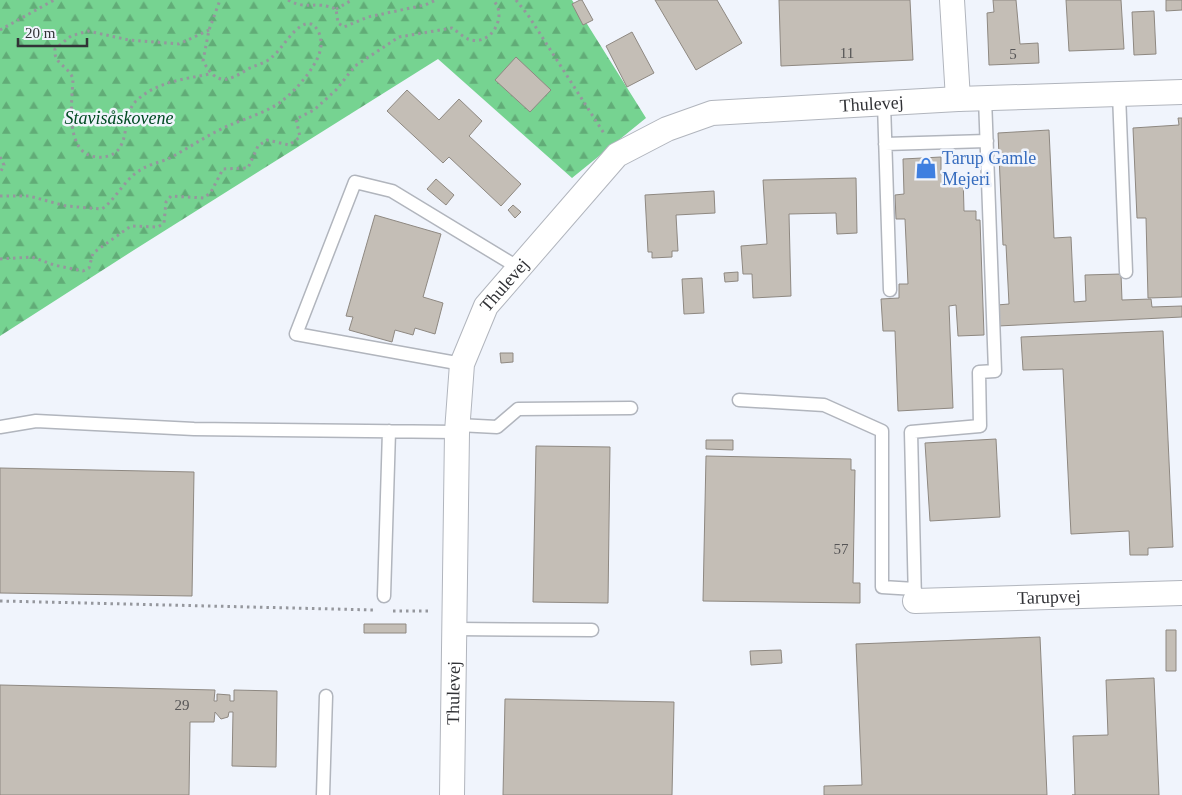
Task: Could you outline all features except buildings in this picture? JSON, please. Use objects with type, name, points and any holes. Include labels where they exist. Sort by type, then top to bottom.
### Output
[{"type":"street","points":[[952,0],[958,99]]},
{"type":"street","name":"Thulevej","points":[[452,795],[458,428],[462,364],[486,306],[617,155],[667,129],[712,113],[958,99],[1182,92]]},
{"type":"street","name":"Tarupvej","points":[[915,595],[1182,592]]},
{"type":"lane","points":[[1119,94],[1126,272]]},
{"type":"lane","points":[[739,400],[824,405],[882,431],[882,587],[915,595],[911,432],[980,426],[978,372],[994,371],[985,98]]},
{"type":"lane","points":[[884,104],[890,290]]},
{"type":"lane","points":[[885,144],[987,141]]},
{"type":"lane","points":[[462,364],[296,334],[355,182],[392,191],[519,268]]},
{"type":"lane","points":[[0,427],[36,421],[194,429],[389,431],[496,427],[518,409],[631,408]]},
{"type":"lane","points":[[384,596],[389,431]]},
{"type":"lane","points":[[455,620],[592,630]]},
{"type":"lane","points":[[323,795],[326,696]]},
{"type":"path","points":[[0,30],[54,0]]},
{"type":"path","points":[[0,196],[29,196],[66,206],[102,209],[127,181],[141,169],[163,161],[217,131],[280,103],[308,74],[321,49],[321,36],[316,27],[304,24],[292,33],[272,58],[248,69],[237,78],[217,78],[210,74],[203,61],[209,30],[220,0]]},
{"type":"path","points":[[288,0],[304,4],[322,0],[336,9],[338,23],[349,26],[368,17],[425,5],[436,0]]},
{"type":"path","points":[[304,4],[308,0]]},
{"type":"path","points":[[336,9],[352,0]]},
{"type":"path","points":[[0,259],[32,257],[54,265],[83,271],[88,268],[94,253],[131,226],[158,227],[164,223],[166,202],[171,196],[204,198],[211,192],[223,169],[248,168],[258,146],[267,140],[289,145],[300,137],[296,119],[314,110],[336,90],[356,66],[398,37],[452,28],[469,40],[486,40],[492,35],[498,21],[496,3],[493,0]]},
{"type":"path","points":[[516,0],[528,15],[617,155]]},
{"type":"path","points":[[209,30],[180,44],[138,42],[88,31],[71,36],[55,48],[54,54],[56,59],[71,73],[72,129],[75,141],[90,156],[113,155],[120,149],[127,116],[136,102],[166,82],[210,74]]},
{"type":"path","points":[[0,157],[4,165],[0,173]]},
{"type":"path","points":[[0,601],[455,620]]},
{"type":"green space","name":"Stavisåskovene","points":[[0,0],[572,0],[646,118],[572,178],[438,59],[0,336]]},
{"type":"place","name":"Tarup Gamle Mejeri","points":[[926,168]]}]
